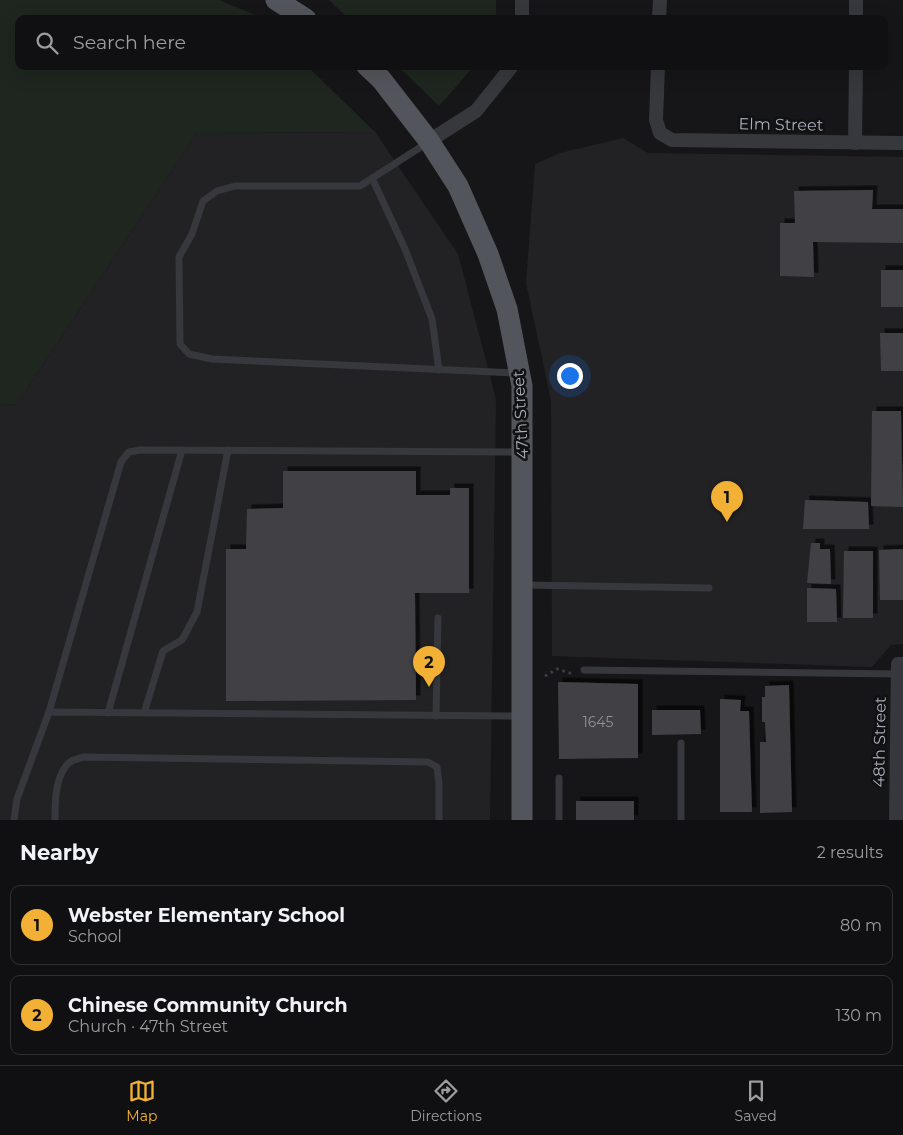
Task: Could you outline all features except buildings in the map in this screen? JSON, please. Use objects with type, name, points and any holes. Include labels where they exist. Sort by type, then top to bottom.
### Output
[{"type":"main road","points":[[276,0],[300,15]]},
{"type":"main road","name":"47th Street","points":[[371,70],[381,79],[429,142],[458,186],[488,254],[507,309],[520,373],[522,386],[522,820]]},
{"type":"street","points":[[522,0],[522,15]]},
{"type":"street","points":[[659,15],[660,0]]},
{"type":"street","points":[[856,0],[856,15]]},
{"type":"street","points":[[429,142],[476,111],[509,70]]},
{"type":"street","name":"Elm Street","points":[[658,70],[656,120],[660,132],[672,140],[903,143]]},
{"type":"street","points":[[855,143],[856,70]]},
{"type":"street","name":"48th Street","points":[[896,820],[900,668]]},
{"type":"lane","points":[[429,142],[360,186],[235,186],[217,191],[203,201],[192,234],[179,257],[180,344],[188,354],[212,359],[520,373]]},
{"type":"lane","points":[[372,178],[404,249],[432,319],[439,370]]},
{"type":"lane","points":[[14,820],[17,799],[49,712],[121,462],[129,452],[140,450],[228,450],[522,452]]},
{"type":"lane","points":[[108,713],[182,450]]},
{"type":"lane","points":[[144,714],[163,651],[182,640],[197,612],[228,450]]},
{"type":"lane","points":[[522,585],[709,588]]},
{"type":"lane","points":[[436,716],[438,618]]},
{"type":"lane","points":[[584,670],[900,668]]},
{"type":"lane","points":[[49,712],[522,716]]},
{"type":"lane","points":[[681,743],[681,820]]},
{"type":"lane","points":[[55,820],[55,798],[61,775],[66,765],[74,759],[83,757],[428,762],[437,767],[440,783],[439,820]]},
{"type":"lane","points":[[559,778],[559,820]]},
{"type":"path","points":[[545,676],[557,669],[575,675],[584,670]]},
{"type":"shaded area","points":[[0,0],[219,0],[253,14],[15,15],[15,70],[311,70],[375,132],[197,133],[17,404],[0,405]]},
{"type":"shaded area","points":[[329,0],[496,0],[496,15],[345,15]]},
{"type":"shaded area","points":[[402,70],[470,70],[439,106]]},
{"type":"shaded area","points":[[375,132],[458,254],[496,399],[490,820],[0,820],[0,405],[17,404],[197,133]]},
{"type":"shaded area","points":[[623,138],[648,153],[903,157],[903,644],[891,645],[872,667],[552,656],[551,400],[526,283],[535,164],[560,153]]},
{"type":"place","name":"Webster Elementary School","points":[[727,522]]},
{"type":"place","name":"Chinese Community Church","points":[[429,687]]}]
